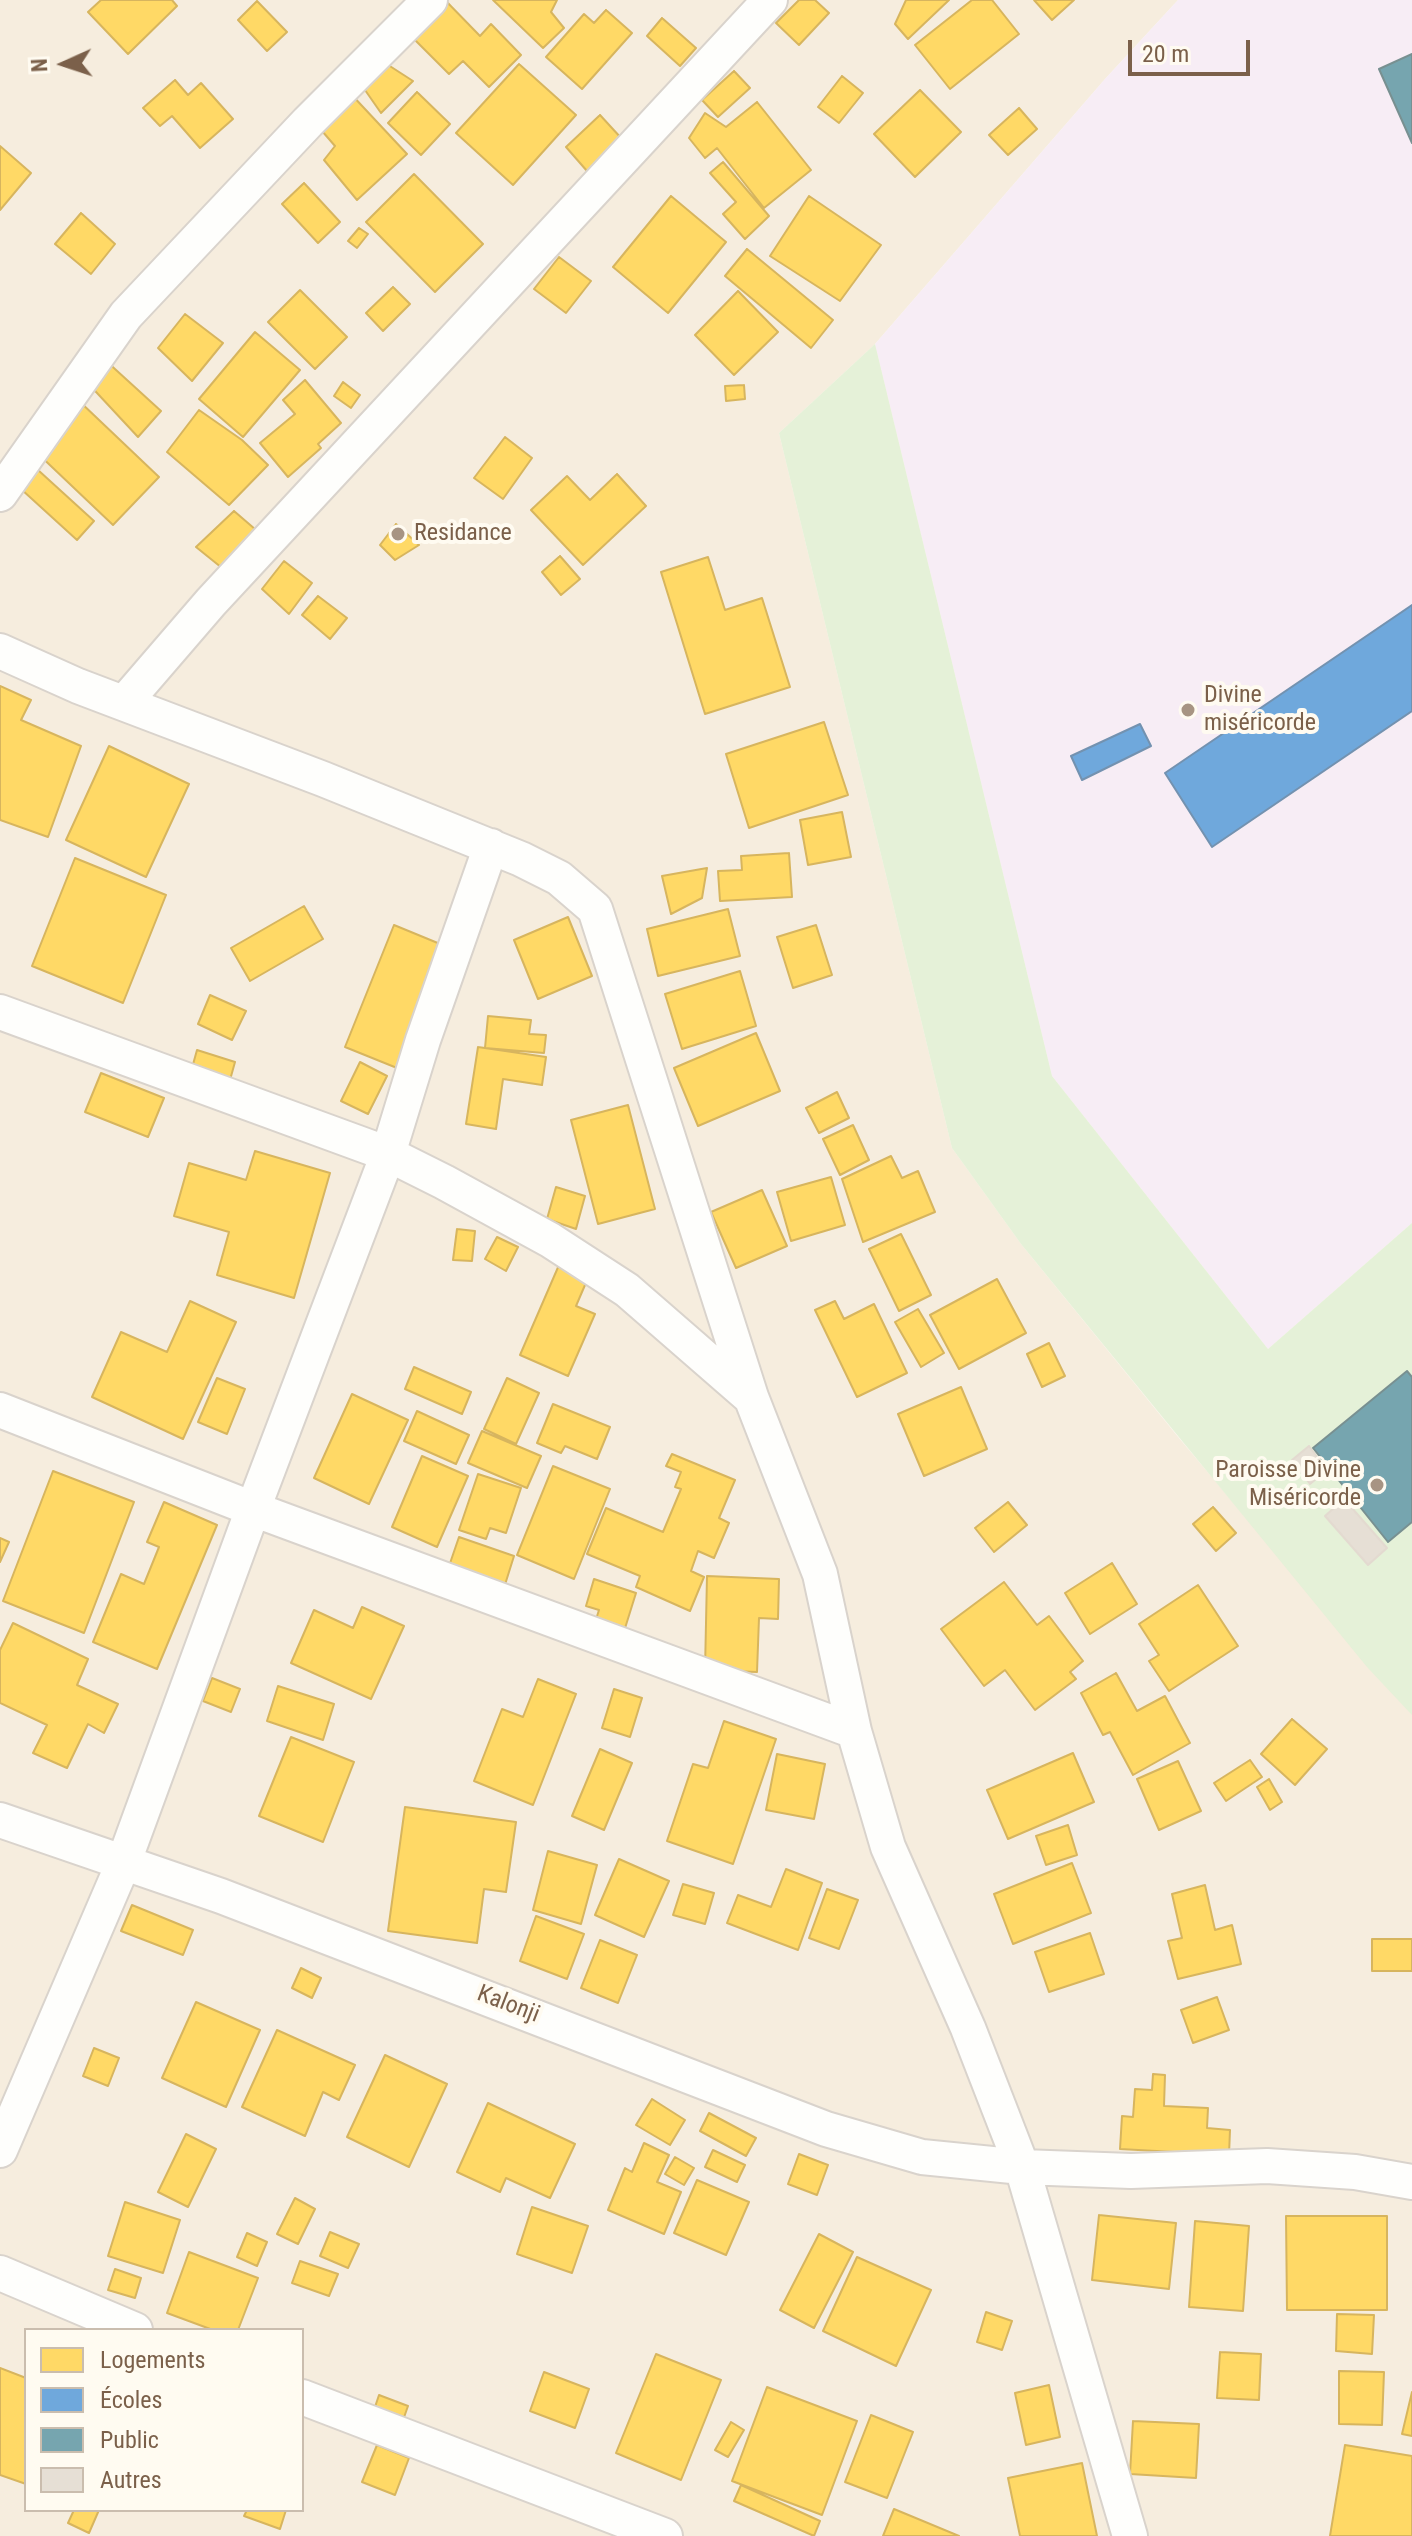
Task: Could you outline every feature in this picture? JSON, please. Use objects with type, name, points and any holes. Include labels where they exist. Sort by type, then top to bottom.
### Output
[{"type":"street","points":[[0,494],[126,315],[308,122],[430,0]]},
{"type":"street","points":[[124,703],[232,578],[770,0]]},
{"type":"street","points":[[0,651],[124,703],[491,846],[559,878],[595,909],[751,1397],[820,1574],[854,1731],[888,1847],[968,2028],[1022,2167],[1130,2536]]},
{"type":"street","points":[[0,2150],[123,1864],[388,1154],[423,1040],[491,846]]},
{"type":"street","points":[[0,1012],[388,1154],[550,1240],[627,1290],[751,1397]]},
{"type":"street","points":[[0,1410],[253,1509],[854,1731]]},
{"type":"street","name":"Kalonji","points":[[0,1820],[221,1896],[826,2129],[922,2157],[1022,2167],[1131,2171],[1267,2166],[1355,2172],[1412,2182]]},
{"type":"street","points":[[0,2273],[130,2328]]},
{"type":"street","points":[[304,2398],[665,2536]]},
{"type":"shaded area","points":[[0,0],[1178,0],[1105,79],[875,344],[779,433],[952,1148],[1021,1244],[1178,1437],[1412,1714],[1412,2536],[0,2536]]},
{"type":"shaded area","name":"Divine miséricorde","points":[[1178,0],[1412,0],[1412,1223],[1268,1349],[1052,1076],[875,344],[1105,79]]},
{"type":"green space","points":[[875,344],[1052,1076],[1268,1349],[1412,1223],[1412,1715],[1367,1667],[1021,1244],[952,1148],[779,433]]},
{"type":"building: Logements","points":[[101,0],[172,0],[177,6],[128,54],[88,12]]},
{"type":"building: Logements","points":[[445,0],[480,36],[491,24],[521,55],[489,87],[463,61],[449,74],[410,35]]},
{"type":"building: Logements","points":[[493,0],[557,0],[551,12],[564,28],[543,48]]},
{"type":"building: Logements","points":[[799,0],[815,0],[829,13],[799,45],[776,23]]},
{"type":"building: Logements","points":[[906,0],[949,0],[908,39],[895,24]]},
{"type":"building: Logements","points":[[972,0],[992,0],[1019,34],[950,89],[915,45]]},
{"type":"building: Logements","points":[[1034,0],[1074,0],[1052,20]]},
{"type":"building: Logements","points":[[257,1],[287,32],[267,51],[238,20]]},
{"type":"building: Logements","points":[[606,10],[632,33],[582,89],[546,57],[584,14],[594,23]]},
{"type":"building: Logements","points":[[662,18],[696,48],[680,66],[647,36]]},
{"type":"building: Logements","points":[[382,61],[413,81],[381,113],[365,90]]},
{"type":"building: Logements","points":[[519,64],[576,115],[513,185],[456,133]]},
{"type":"building: Logements","points":[[734,71],[750,88],[718,117],[702,100]]},
{"type":"building: Logements","points":[[842,76],[863,93],[839,123],[818,107]]},
{"type":"building: Logements","points":[[175,80],[188,95],[201,83],[233,119],[200,148],[172,116],[160,126],[143,108]]},
{"type":"building: Logements","points":[[920,90],[961,132],[915,177],[874,134]]},
{"type":"building: Logements","points":[[417,92],[450,124],[421,155],[388,123]]},
{"type":"building: Logements","points":[[350,93],[407,154],[357,200],[324,160],[335,146],[316,124]]},
{"type":"building: Logements","points":[[757,102],[811,170],[764,208],[717,148],[705,158],[689,138],[705,113],[726,127]]},
{"type":"building: Logements","points":[[1019,108],[1037,129],[1008,155],[989,135]]},
{"type":"building: Logements","points":[[600,115],[622,139],[587,171],[566,147]]},
{"type":"building: Logements","points":[[0,146],[31,173],[0,210]]},
{"type":"building: Logements","points":[[723,162],[769,216],[745,239],[723,214],[736,202],[710,173]]},
{"type":"building: Logements","points":[[414,174],[483,244],[435,292],[366,222]]},
{"type":"building: Logements","points":[[304,183],[340,222],[318,243],[282,204]]},
{"type":"building: Logements","points":[[671,196],[726,242],[668,313],[613,267]]},
{"type":"building: Logements","points":[[809,196],[881,245],[840,301],[770,256]]},
{"type":"building: Logements","points":[[81,213],[115,244],[91,274],[55,244]]},
{"type":"building: Logements","points":[[359,228],[368,234],[357,248],[348,241]]},
{"type":"building: Logements","points":[[747,249],[833,320],[811,348],[725,276]]},
{"type":"building: Logements","points":[[559,257],[591,281],[566,313],[534,289]]},
{"type":"building: Logements","points":[[393,287],[410,304],[383,331],[366,313]]},
{"type":"building: Logements","points":[[300,290],[347,337],[315,369],[268,322]]},
{"type":"building: Logements","points":[[738,291],[778,332],[734,375],[695,335]]},
{"type":"building: Logements","points":[[185,314],[223,343],[192,381],[158,348]]},
{"type":"building: Logements","points":[[255,332],[300,370],[243,437],[199,399]]},
{"type":"building: Logements","points":[[104,359],[161,411],[138,437],[84,379]]},
{"type":"building: Logements","points":[[305,380],[341,423],[318,444],[321,448],[288,477],[260,443],[295,414],[283,400]]},
{"type":"building: Logements","points":[[343,382],[360,395],[351,408],[334,396]]},
{"type":"building: Logements","points":[[744,385],[745,399],[726,401],[725,386]]},
{"type":"building: Logements","points":[[78,400],[159,477],[113,525],[33,449]]},
{"type":"building: Logements","points":[[199,410],[242,440],[268,465],[229,505],[167,452]]},
{"type":"building: Logements","points":[[505,437],[532,458],[503,499],[474,478]]},
{"type":"building: Logements","points":[[38,470],[94,521],[77,540],[21,489]]},
{"type":"building: Logements","points":[[617,474],[646,506],[583,565],[531,510],[567,476],[590,500]]},
{"type":"building: Logements","points":[[234,511],[263,536],[227,572],[196,547]]},
{"type":"building: Logements","name":"Residance","points":[[396,524],[419,545],[395,560],[380,545]]},
{"type":"building: Logements","points":[[560,556],[580,579],[561,595],[542,572]]},
{"type":"building: Logements","points":[[708,557],[725,610],[762,598],[790,687],[705,714],[661,572]]},
{"type":"building: Logements","points":[[284,561],[312,583],[289,614],[262,589]]},
{"type":"building: Logements","points":[[318,596],[347,618],[330,639],[302,615]]},
{"type":"building: Logements","points":[[0,686],[31,700],[21,720],[81,746],[48,837],[0,820]]},
{"type":"building: Logements","points":[[824,722],[848,795],[749,828],[726,754]]},
{"type":"building: Logements","points":[[109,746],[189,784],[146,877],[66,840]]},
{"type":"building: Logements","points":[[842,812],[851,857],[808,865],[800,820]]},
{"type":"building: Logements","points":[[789,853],[792,897],[720,901],[718,871],[742,870],[741,856]]},
{"type":"building: Logements","points":[[75,858],[166,895],[123,1003],[32,966]]},
{"type":"building: Logements","points":[[707,868],[702,898],[671,914],[662,876]]},
{"type":"building: Logements","points":[[304,906],[323,939],[250,981],[231,948]]},
{"type":"building: Logements","points":[[728,909],[740,956],[658,976],[647,929]]},
{"type":"building: Logements","points":[[568,917],[592,976],[538,999],[514,940]]},
{"type":"building: Logements","points":[[394,925],[445,946],[397,1068],[345,1047]]},
{"type":"building: Logements","points":[[816,925],[832,975],[793,988],[777,937]]},
{"type":"building: Logements","points":[[740,971],[756,1026],[682,1049],[665,994]]},
{"type":"building: Logements","points":[[210,995],[246,1011],[232,1040],[198,1024]]},
{"type":"building: Logements","points":[[488,1016],[531,1020],[529,1034],[546,1035],[544,1053],[485,1048]]},
{"type":"building: Logements","points":[[756,1033],[780,1091],[698,1126],[674,1068]]},
{"type":"building: Logements","points":[[478,1047],[546,1057],[542,1085],[503,1079],[496,1129],[466,1124]]},
{"type":"building: Logements","points":[[197,1050],[235,1062],[230,1080],[192,1068]]},
{"type":"building: Logements","points":[[360,1062],[387,1076],[368,1114],[341,1101]]},
{"type":"building: Logements","points":[[101,1073],[164,1098],[148,1137],[85,1112]]},
{"type":"building: Logements","points":[[837,1092],[849,1118],[819,1133],[806,1108]]},
{"type":"building: Logements","points":[[628,1105],[655,1209],[598,1224],[571,1120]]},
{"type":"building: Logements","points":[[853,1125],[869,1160],[840,1175],[823,1139]]},
{"type":"building: Logements","points":[[255,1151],[330,1173],[294,1298],[217,1275],[229,1232],[174,1216],[189,1163],[246,1180]]},
{"type":"building: Logements","points":[[891,1156],[902,1178],[918,1171],[935,1212],[863,1242],[842,1179]]},
{"type":"building: Logements","points":[[831,1177],[845,1225],[791,1241],[777,1192]]},
{"type":"building: Logements","points":[[556,1187],[585,1196],[576,1229],[547,1219]]},
{"type":"building: Logements","points":[[762,1190],[787,1246],[736,1268],[711,1212]]},
{"type":"building: Logements","points":[[457,1229],[475,1231],[472,1261],[453,1260]]},
{"type":"building: Logements","points":[[901,1234],[931,1295],[899,1311],[869,1249]]},
{"type":"building: Logements","points":[[497,1237],[518,1247],[506,1271],[485,1259]]},
{"type":"building: Logements","points":[[559,1265],[588,1278],[576,1306],[595,1314],[568,1376],[520,1355]]},
{"type":"building: Logements","points":[[997,1279],[1026,1333],[959,1369],[930,1315]]},
{"type":"building: Logements","points":[[190,1301],[236,1322],[183,1439],[92,1397],[121,1332],[167,1352]]},
{"type":"building: Logements","points":[[835,1301],[844,1319],[874,1304],[907,1373],[857,1397],[815,1310]]},
{"type":"building: Logements","points":[[918,1309],[944,1353],[921,1367],[895,1322]]},
{"type":"building: Logements","points":[[1049,1343],[1065,1376],[1042,1387],[1027,1354]]},
{"type":"building: Logements","points":[[414,1367],[471,1392],[462,1414],[405,1389]]},
{"type":"building: Logements","points":[[217,1378],[245,1389],[227,1434],[198,1422]]},
{"type":"building: Logements","points":[[507,1378],[539,1393],[516,1444],[484,1429]]},
{"type":"building: Logements","points":[[961,1387],[987,1449],[924,1476],[898,1414]]},
{"type":"building: Logements","points":[[352,1394],[408,1420],[369,1504],[314,1478]]},
{"type":"building: Logements","points":[[553,1404],[610,1427],[597,1459],[565,1446],[561,1453],[537,1443]]},
{"type":"building: Logements","points":[[417,1411],[469,1435],[456,1464],[404,1441]]},
{"type":"building: Logements","points":[[482,1431],[541,1456],[527,1488],[468,1463]]},
{"type":"building: Logements","points":[[672,1454],[735,1480],[719,1518],[729,1523],[714,1558],[698,1551],[691,1571],[704,1577],[690,1611],[636,1587],[640,1576],[587,1554],[606,1508],[663,1532],[681,1489],[675,1487],[681,1472],[666,1466]]},
{"type":"building: Logements","points":[[422,1456],[468,1476],[437,1547],[392,1527]]},
{"type":"building: Logements","points":[[553,1466],[610,1489],[574,1579],[517,1555]]},
{"type":"building: Logements","points":[[53,1471],[134,1502],[84,1633],[3,1601]]},
{"type":"building: Logements","points":[[478,1474],[521,1488],[506,1533],[490,1528],[486,1539],[459,1530]]},
{"type":"building: Logements","points":[[164,1502],[217,1525],[157,1669],[93,1642],[121,1574],[144,1584],[159,1547],[147,1542]]},
{"type":"building: Logements","points":[[1008,1502],[1027,1525],[994,1552],[975,1528]]},
{"type":"building: Logements","points":[[1213,1507],[1236,1533],[1216,1551],[1193,1524]]},
{"type":"building: Logements","points":[[459,1537],[514,1556],[503,1591],[447,1572]]},
{"type":"building: Logements","points":[[0,1538],[9,1542],[0,1562]]},
{"type":"building: Logements","points":[[1112,1563],[1137,1604],[1090,1634],[1065,1593]]},
{"type":"building: Logements","points":[[707,1576],[779,1579],[778,1619],[759,1618],[757,1672],[705,1670]]},
{"type":"building: Logements","points":[[594,1579],[636,1593],[621,1641],[592,1632],[599,1610],[586,1606]]},
{"type":"building: Logements","points":[[1004,1582],[1037,1625],[1049,1616],[1083,1661],[1070,1672],[1076,1679],[1035,1710],[1005,1670],[984,1686],[941,1629]]},
{"type":"building: Logements","points":[[1198,1585],[1238,1646],[1169,1691],[1149,1661],[1159,1655],[1139,1624]]},
{"type":"building: Logements","points":[[362,1607],[404,1626],[371,1699],[291,1663],[314,1610],[353,1628]]},
{"type":"building: Logements","points":[[13,1623],[88,1659],[77,1685],[118,1704],[104,1733],[88,1724],[67,1768],[33,1753],[47,1725],[0,1703],[0,1650]]},
{"type":"building: Logements","points":[[1116,1673],[1137,1711],[1165,1696],[1190,1743],[1133,1775],[1110,1732],[1103,1735],[1081,1693]]},
{"type":"building: Logements","points":[[212,1678],[240,1689],[231,1712],[203,1701]]},
{"type":"building: Logements","points":[[538,1679],[576,1694],[533,1805],[474,1781],[502,1709],[523,1717]]},
{"type":"building: Logements","points":[[278,1686],[334,1704],[323,1740],[267,1721]]},
{"type":"building: Logements","points":[[614,1689],[642,1698],[630,1737],[602,1728]]},
{"type":"building: Logements","points":[[1292,1719],[1327,1749],[1295,1785],[1261,1754]]},
{"type":"building: Logements","points":[[724,1721],[776,1739],[733,1864],[667,1841],[693,1764],[708,1768]]},
{"type":"building: Logements","points":[[291,1737],[354,1762],[323,1842],[259,1816]]},
{"type":"building: Logements","points":[[600,1749],[632,1763],[604,1830],[572,1816]]},
{"type":"building: Logements","points":[[1073,1753],[1094,1802],[1008,1839],[987,1790]]},
{"type":"building: Logements","points":[[777,1754],[825,1764],[814,1819],[766,1810]]},
{"type":"building: Logements","points":[[1250,1760],[1262,1777],[1226,1801],[1214,1783]]},
{"type":"building: Logements","points":[[1178,1761],[1201,1811],[1159,1830],[1137,1779]]},
{"type":"building: Logements","points":[[1269,1779],[1282,1802],[1270,1810],[1257,1787]]},
{"type":"building: Logements","points":[[405,1807],[516,1822],[506,1892],[484,1889],[477,1943],[388,1931]]},
{"type":"building: Logements","points":[[1068,1825],[1077,1855],[1046,1865],[1036,1836]]},
{"type":"building: Logements","points":[[548,1851],[597,1865],[581,1924],[533,1910]]},
{"type":"building: Logements","points":[[619,1859],[669,1881],[644,1937],[595,1915]]},
{"type":"building: Logements","points":[[1072,1863],[1091,1913],[1013,1944],[994,1894]]},
{"type":"building: Logements","points":[[786,1869],[822,1883],[798,1950],[727,1923],[738,1895],[771,1907]]},
{"type":"building: Logements","points":[[683,1884],[714,1893],[705,1924],[673,1915]]},
{"type":"building: Logements","points":[[1205,1885],[1215,1930],[1232,1925],[1241,1964],[1178,1979],[1168,1941],[1182,1938],[1172,1894]]},
{"type":"building: Logements","points":[[827,1889],[858,1900],[839,1949],[809,1938]]},
{"type":"building: Logements","points":[[132,1905],[193,1930],[183,1955],[121,1931]]},
{"type":"building: Logements","points":[[536,1916],[584,1934],[567,1979],[520,1961]]},
{"type":"building: Logements","points":[[1090,1933],[1104,1974],[1049,1992],[1035,1952]]},
{"type":"building: Logements","points":[[1372,1939],[1412,1939],[1412,1971],[1372,1971]]},
{"type":"building: Logements","points":[[600,1940],[637,1955],[618,2003],[581,1988]]},
{"type":"building: Logements","points":[[301,1968],[321,1978],[312,1998],[292,1988]]},
{"type":"building: Logements","points":[[1217,1997],[1229,2030],[1193,2043],[1181,2010]]},
{"type":"building: Logements","points":[[196,2002],[260,2030],[226,2107],[162,2078]]},
{"type":"building: Logements","points":[[277,2030],[355,2065],[339,2100],[323,2092],[305,2136],[242,2107]]},
{"type":"building: Logements","points":[[94,2048],[119,2058],[108,2086],[83,2076]]},
{"type":"building: Logements","points":[[385,2055],[447,2084],[409,2167],[347,2137]]},
{"type":"building: Logements","points":[[1153,2074],[1165,2075],[1164,2106],[1208,2108],[1207,2128],[1230,2130],[1229,2155],[1120,2149],[1122,2116],[1133,2117],[1135,2089],[1152,2090]]},
{"type":"building: Logements","points":[[652,2099],[685,2120],[670,2145],[636,2125]]},
{"type":"building: Logements","points":[[488,2103],[575,2144],[550,2198],[506,2178],[500,2192],[457,2172]]},
{"type":"building: Logements","points":[[709,2113],[756,2138],[746,2156],[700,2131]]},
{"type":"building: Logements","points":[[186,2134],[216,2149],[188,2207],[158,2192]]},
{"type":"building: Logements","points":[[644,2143],[669,2155],[657,2182],[681,2192],[664,2234],[608,2210],[625,2168],[632,2172]]},
{"type":"building: Logements","points":[[713,2150],[745,2165],[737,2182],[705,2167]]},
{"type":"building: Logements","points":[[799,2154],[828,2165],[817,2195],[788,2184]]},
{"type":"building: Logements","points":[[675,2157],[694,2168],[684,2185],[665,2174]]},
{"type":"building: Logements","points":[[697,2180],[749,2202],[726,2255],[674,2233]]},
{"type":"building: Logements","points":[[295,2198],[315,2209],[298,2244],[277,2234]]},
{"type":"building: Logements","points":[[125,2202],[180,2220],[163,2273],[108,2256]]},
{"type":"building: Logements","points":[[532,2207],[588,2226],[572,2273],[517,2254]]},
{"type":"building: Logements","points":[[1099,2215],[1176,2223],[1169,2289],[1092,2280]]},
{"type":"building: Logements","points":[[1286,2216],[1387,2216],[1387,2310],[1287,2310]]},
{"type":"building: Logements","points":[[1195,2221],[1249,2226],[1243,2311],[1189,2307]]},
{"type":"building: Logements","points":[[330,2232],[359,2244],[348,2268],[320,2256]]},
{"type":"building: Logements","points":[[247,2233],[267,2242],[257,2266],[237,2257]]},
{"type":"building: Logements","points":[[819,2234],[853,2252],[814,2328],[780,2310]]},
{"type":"building: Logements","points":[[189,2252],[258,2278],[239,2328],[208,2328],[167,2313]]},
{"type":"building: Logements","points":[[857,2257],[931,2290],[896,2366],[823,2331]]},
{"type":"building: Logements","points":[[300,2261],[338,2274],[329,2296],[292,2283]]},
{"type":"building: Logements","points":[[115,2269],[141,2278],[135,2298],[108,2290]]},
{"type":"building: Logements","points":[[986,2312],[1012,2321],[1002,2350],[977,2342]]},
{"type":"building: Logements","points":[[1337,2314],[1374,2315],[1372,2354],[1336,2351]]},
{"type":"building: Logements","points":[[1220,2352],[1261,2354],[1259,2400],[1217,2398]]},
{"type":"building: Logements","points":[[656,2354],[721,2380],[681,2480],[616,2453]]},
{"type":"building: Logements","points":[[0,2368],[24,2377],[24,2483],[0,2475]]},
{"type":"building: Logements","points":[[1339,2371],[1384,2372],[1382,2425],[1339,2424]]},
{"type":"building: Logements","points":[[544,2372],[589,2389],[575,2428],[530,2411]]},
{"type":"building: Logements","points":[[1049,2385],[1060,2437],[1026,2445],[1015,2393]]},
{"type":"building: Logements","points":[[767,2387],[857,2421],[822,2515],[732,2481]]},
{"type":"building: Logements","points":[[1412,2392],[1412,2436],[1402,2434]]},
{"type":"building: Logements","points":[[379,2395],[408,2406],[402,2423],[373,2413]]},
{"type":"building: Logements","points":[[871,2415],[913,2432],[887,2498],[845,2482]]},
{"type":"building: Logements","points":[[1133,2421],[1199,2424],[1196,2478],[1130,2474]]},
{"type":"building: Logements","points":[[731,2422],[744,2430],[728,2457],[715,2450]]},
{"type":"building: Logements","points":[[377,2445],[409,2458],[395,2495],[362,2482]]},
{"type":"building: Logements","points":[[1345,2445],[1412,2456],[1412,2536],[1330,2536]]},
{"type":"building: Logements","points":[[1082,2463],[1097,2536],[1020,2536],[1008,2478]]},
{"type":"building: Logements","points":[[741,2485],[820,2521],[814,2536],[734,2501]]},
{"type":"building: Logements","points":[[894,2509],[959,2536],[883,2536]]},
{"type":"building: Logements","points":[[73,2512],[98,2512],[89,2533],[68,2523]]},
{"type":"building: Logements","points":[[246,2512],[285,2512],[280,2529],[244,2516]]},
{"type":"building: Écoles","points":[[1412,605],[1412,711],[1212,847],[1165,773]]},
{"type":"building: Écoles","points":[[1140,724],[1151,746],[1082,780],[1071,756]]},
{"type":"building: Public","points":[[1412,54],[1412,143],[1379,69]]},
{"type":"building: Public","name":"Paroisse Divine Miséricorde","points":[[1407,1371],[1412,1377],[1412,1522],[1388,1542],[1313,1448]]},
{"type":"building: Autres","points":[[1309,1446],[1327,1470],[1310,1484],[1292,1460]]},
{"type":"building: Autres","points":[[1344,1499],[1387,1548],[1368,1565],[1325,1516]]},
{"type":"place","name":"Residance","points":[[398,534]]},
{"type":"place","name":"Divine miséricorde","points":[[1188,710]]},
{"type":"place","name":"Paroisse Divine Miséricorde","points":[[1377,1485]]}]
